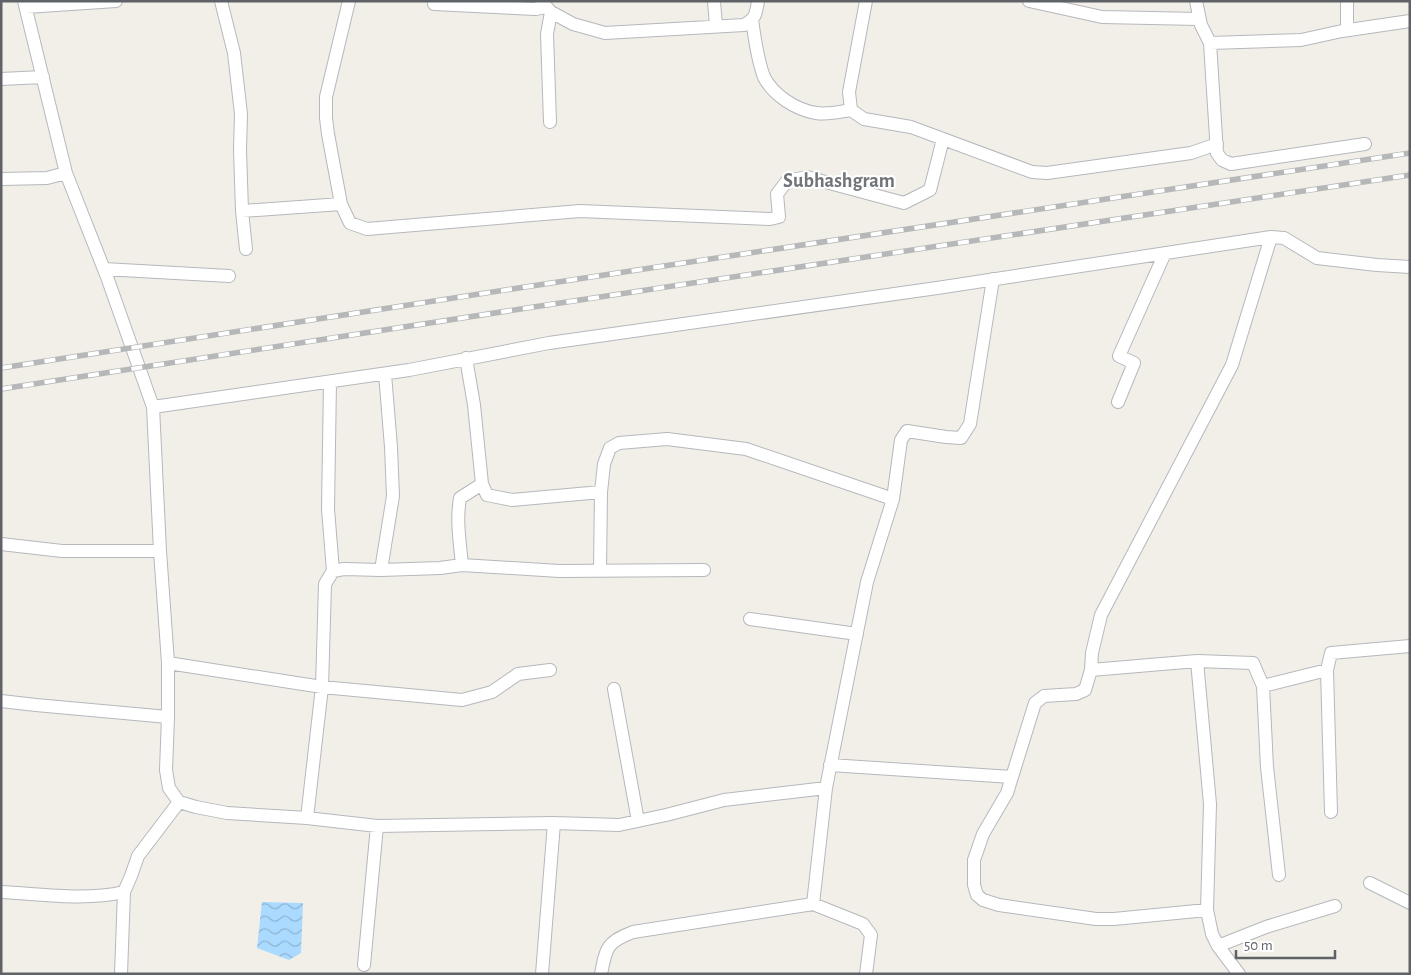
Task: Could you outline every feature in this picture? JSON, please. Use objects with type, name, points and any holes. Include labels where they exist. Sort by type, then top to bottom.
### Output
[{"type":"street","points":[[116,1],[25,4],[66,173],[104,269],[153,407],[168,663],[166,770],[169,788],[180,802],[196,808],[227,813],[307,818],[377,826],[554,823],[619,825],[724,800],[826,788]]},
{"type":"street","points":[[221,1],[234,53],[241,114],[242,211],[246,249]]},
{"type":"street","points":[[349,1],[326,98],[328,134],[341,204],[350,223],[367,229],[580,211],[779,217],[777,194],[787,181],[807,177],[904,203],[930,190],[944,139]]},
{"type":"street","points":[[714,1],[716,26]]},
{"type":"street","points":[[434,4],[536,9],[546,7],[573,24],[605,33],[744,25],[752,20],[756,13],[758,1]]},
{"type":"street","points":[[851,110],[848,92],[866,1]]},
{"type":"street","points":[[1029,1],[1058,4],[1102,17],[1199,18]]},
{"type":"street","points":[[1196,1],[1201,25],[1210,43],[1217,153],[1222,160],[1231,164],[1365,144]]},
{"type":"street","points":[[1346,1],[1347,30]]},
{"type":"street","points":[[546,7],[550,122]]},
{"type":"street","points":[[752,20],[759,63],[765,79],[775,92],[790,104],[815,113],[826,114],[851,110],[864,119],[911,127],[1032,172],[1047,173],[1191,153],[1217,144]]},
{"type":"street","points":[[1210,43],[1301,40],[1347,30],[1410,22]]},
{"type":"street","points":[[1,79],[43,77]]},
{"type":"street","points":[[1,179],[46,178],[66,173]]},
{"type":"street","points":[[242,211],[341,204]]},
{"type":"street","points":[[153,407],[385,374],[549,343],[1272,237],[1284,238],[1318,258],[1410,267]]},
{"type":"street","points":[[1207,910],[1096,919],[999,905],[977,896],[974,885],[974,860],[983,834],[1007,793],[1035,703],[1044,696],[1076,694],[1085,690],[1091,670],[1092,653],[1101,615],[1232,364],[1272,237]]},
{"type":"street","points":[[1118,402],[1134,363],[1119,356],[1165,253]]},
{"type":"street","points":[[104,269],[229,276]]},
{"type":"street","points":[[813,904],[830,765],[867,582],[893,499],[901,440],[907,431],[962,438],[970,424],[993,279]]},
{"type":"street","points":[[466,358],[474,405],[482,484],[487,495],[512,500],[601,492]]},
{"type":"street","points":[[381,570],[393,496],[385,374]]},
{"type":"street","points":[[307,818],[322,687],[325,584],[333,571],[328,509],[330,382]]},
{"type":"street","points":[[600,570],[601,492],[604,464],[610,448],[619,443],[667,439],[746,449],[893,499]]},
{"type":"street","points":[[462,565],[458,524],[460,498],[482,484]]},
{"type":"street","points":[[1,544],[62,551],[160,551]]},
{"type":"street","points":[[333,571],[344,569],[440,568],[462,565],[559,571],[704,570]]},
{"type":"street","points":[[750,619],[857,634]]},
{"type":"street","points":[[1331,812],[1327,670],[1332,652],[1410,646]]},
{"type":"street","points":[[1091,670],[1198,661],[1254,663],[1263,686],[1267,767],[1279,876]]},
{"type":"street","points":[[1198,661],[1210,804],[1207,910],[1212,934],[1218,946],[1239,974]]},
{"type":"street","points":[[168,663],[322,687],[462,700],[492,692],[518,674],[550,670]]},
{"type":"street","points":[[1263,686],[1327,670]]},
{"type":"street","points":[[614,689],[638,821]]},
{"type":"street","points":[[1,700],[36,706],[168,717]]},
{"type":"street","points":[[830,765],[1012,777]]},
{"type":"street","points":[[121,974],[124,892],[138,856],[180,802]]},
{"type":"street","points":[[542,974],[554,823]]},
{"type":"street","points":[[364,965],[377,826]]},
{"type":"street","points":[[1370,883],[1410,903]]},
{"type":"street","points":[[1,892],[76,897],[124,892]]},
{"type":"street","points":[[601,974],[609,946],[618,938],[633,932],[813,904],[863,924],[871,935],[866,974]]},
{"type":"street","points":[[1218,946],[1266,927],[1335,906]]},
{"type":"water","points":[[262,902],[303,903],[301,953],[289,960],[257,948]]},
{"type":"railway","points":[[1,368],[1410,153]]},
{"type":"railway","points":[[1,389],[1410,175]]},
{"type":"district","name":"Subhashgram","points":[[839,181]]}]
